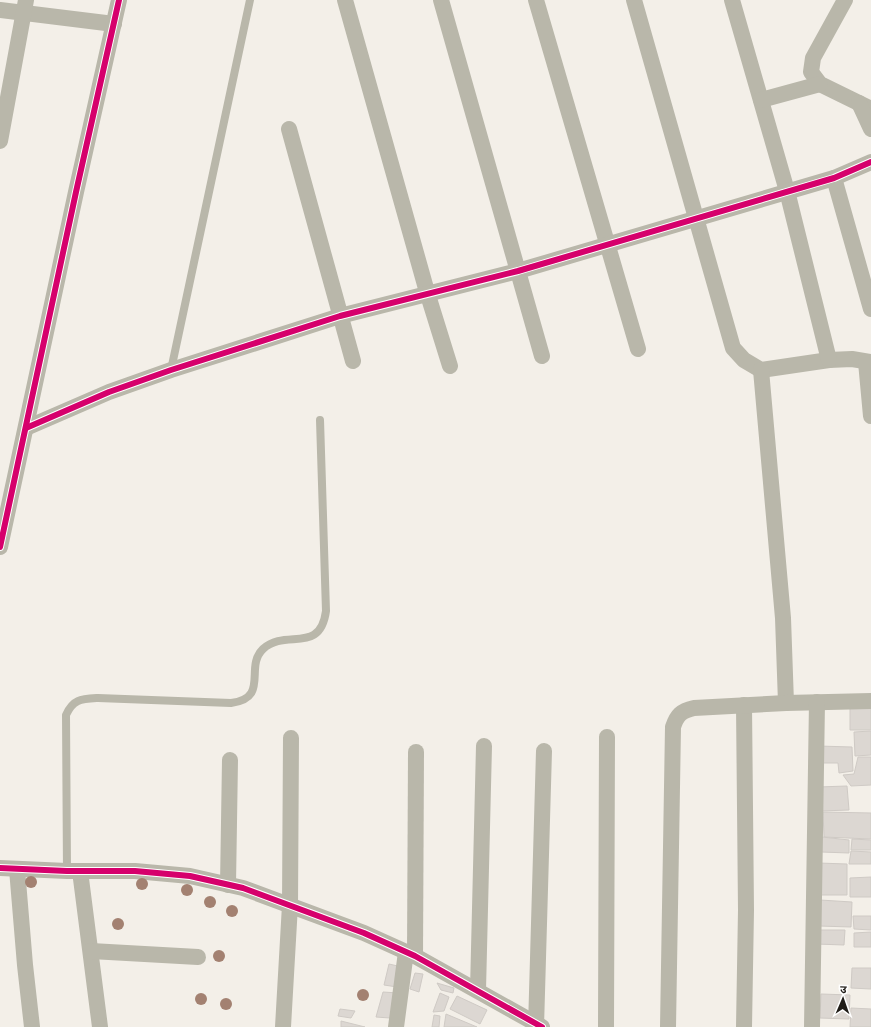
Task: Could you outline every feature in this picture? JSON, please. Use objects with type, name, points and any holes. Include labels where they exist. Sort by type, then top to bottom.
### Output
[{"type":"street","points":[[0,547],[119,0]]},
{"type":"street","points":[[345,0],[427,292],[450,366]]},
{"type":"street","points":[[441,0],[542,356]]},
{"type":"street","points":[[536,0],[638,349]]},
{"type":"street","points":[[634,0],[697,217],[725,323],[734,348],[744,360],[761,370],[829,360],[852,359],[868,362],[871,416]]},
{"type":"street","points":[[732,0],[787,191],[829,360]]},
{"type":"street","points":[[845,0],[813,58],[811,72],[820,84],[865,106],[871,129]]},
{"type":"street","points":[[0,10],[25,6],[114,24]]},
{"type":"street","points":[[0,137],[6,76],[25,6]]},
{"type":"street","points":[[761,100],[820,84]]},
{"type":"street","points":[[289,129],[353,361]]},
{"type":"street","points":[[26,428],[109,392],[171,370],[340,316],[427,292],[518,270],[608,244],[834,178],[871,162]]},
{"type":"street","points":[[834,178],[871,309]]},
{"type":"street","points":[[761,370],[781,595],[786,702]]},
{"type":"street","points":[[668,1027],[673,727],[676,716],[683,711],[694,708],[786,702],[871,701]]},
{"type":"street","points":[[812,1027],[817,702]]},
{"type":"street","points":[[744,705],[746,910],[744,1027]]},
{"type":"street","points":[[606,1027],[607,737]]},
{"type":"street","points":[[283,1027],[290,905],[291,738]]},
{"type":"street","points":[[478,990],[484,746]]},
{"type":"street","points":[[0,868],[74,871],[135,871],[190,876],[243,888],[364,933],[410,954],[478,990],[538,1026],[544,751]]},
{"type":"street","points":[[396,1027],[410,954],[416,752]]},
{"type":"street","points":[[228,885],[230,760]]},
{"type":"street","points":[[17,869],[25,966],[32,1027]]},
{"type":"street","points":[[74,871],[91,951],[100,1027]]},
{"type":"street","points":[[91,951],[198,957]]},
{"type":"lane","points":[[171,370],[250,0]]},
{"type":"lane","points":[[74,871],[66,715],[70,706],[81,699],[98,698],[231,703],[243,702],[251,696],[255,683],[257,662],[261,651],[270,643],[307,638],[318,633],[324,625],[326,611],[320,420]]},
{"type":"building","points":[[871,703],[871,730],[850,730],[850,704]]},
{"type":"building","points":[[871,731],[871,755],[855,756],[854,732]]},
{"type":"building","points":[[818,746],[852,747],[853,771],[839,773],[838,763],[819,763]]},
{"type":"building","points":[[858,757],[871,757],[871,785],[851,786],[843,775],[854,774]]},
{"type":"building","points":[[847,786],[849,810],[821,811],[818,787]]},
{"type":"building","points":[[823,812],[871,813],[871,839],[824,837]]},
{"type":"building","points":[[822,837],[849,840],[849,853],[821,852]]},
{"type":"building","points":[[852,839],[871,840],[871,850],[851,850]]},
{"type":"building","points":[[851,851],[871,852],[871,864],[849,864]]},
{"type":"building","points":[[818,863],[847,864],[847,895],[818,895]]},
{"type":"building","points":[[871,877],[871,897],[850,897],[850,878]]},
{"type":"building","points":[[820,900],[852,902],[851,927],[819,926]]},
{"type":"building","points":[[853,916],[871,916],[871,930],[854,929]]},
{"type":"building","points":[[817,930],[845,930],[844,945],[816,944]]},
{"type":"building","points":[[871,932],[871,947],[854,947],[854,933]]},
{"type":"building","points":[[389,964],[402,967],[397,987],[384,985]]},
{"type":"building","points":[[852,968],[871,968],[871,989],[851,988]]},
{"type":"building","points":[[415,973],[423,974],[419,992],[410,989]]},
{"type":"building","points":[[437,983],[454,988],[453,993],[441,990]]},
{"type":"building","points":[[383,992],[398,993],[390,1018],[376,1017]]},
{"type":"building","points":[[440,993],[449,997],[444,1011],[433,1012]]},
{"type":"building","points":[[821,994],[850,995],[849,1019],[820,1018]]},
{"type":"building","points":[[457,996],[487,1010],[480,1024],[450,1009]]},
{"type":"building","points":[[851,1008],[871,1009],[871,1027],[850,1027]]},
{"type":"building","points":[[340,1009],[355,1011],[351,1018],[338,1016]]},
{"type":"building","points":[[446,1014],[477,1027],[444,1027]]},
{"type":"building","points":[[434,1015],[440,1016],[439,1027],[432,1027]]},
{"type":"building","points":[[341,1021],[365,1027],[341,1027]]},
{"type":"cycle path","points":[[0,547],[76,192],[119,0]]},
{"type":"cycle path","points":[[26,428],[109,392],[171,370],[340,316],[518,271],[834,178],[871,162]]},
{"type":"cycle path","points":[[0,868],[67,871],[135,871],[190,876],[243,888],[364,933],[415,956],[542,1027]]}]
